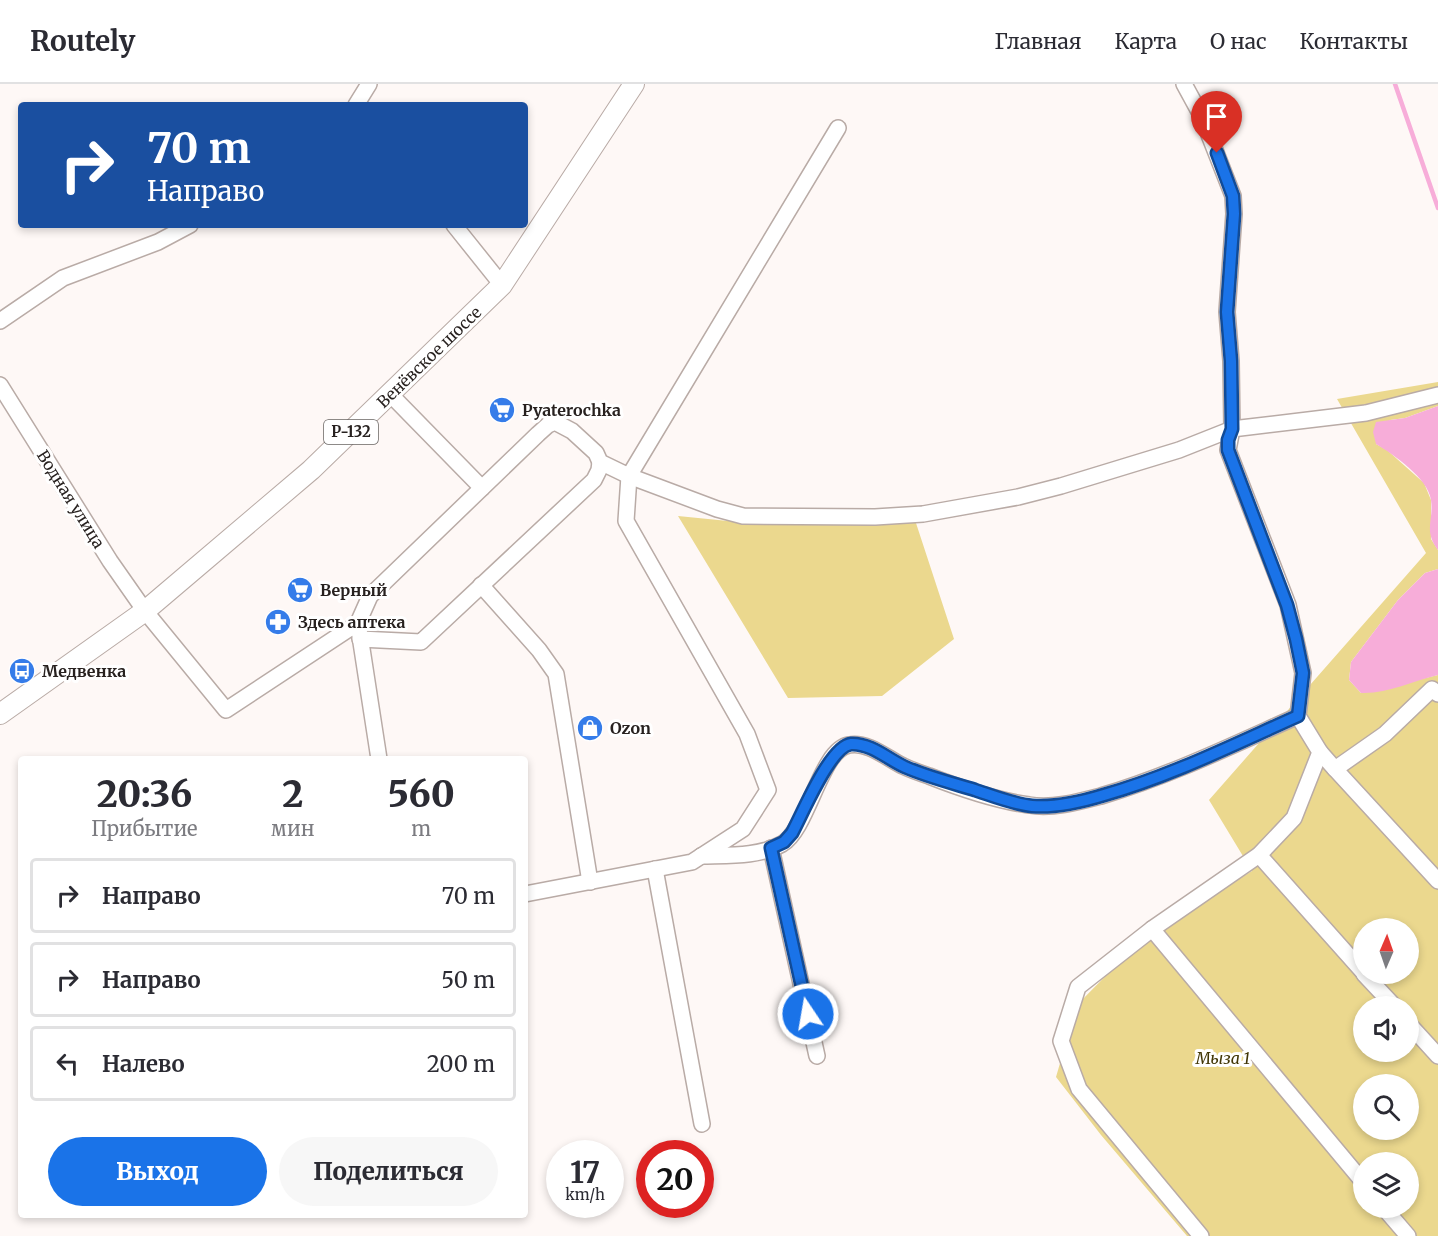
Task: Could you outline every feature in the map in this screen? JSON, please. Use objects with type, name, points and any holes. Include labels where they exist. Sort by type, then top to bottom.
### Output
[{"type":"main road","name":"Венёвское шоссе","points":[[0,714],[145,611],[311,470],[502,285],[634,84]]},
{"type":"street","points":[[359,102],[369,84]]},
{"type":"street","points":[[1184,84],[1202,117],[1233,196],[1234,214],[1227,312],[1231,361],[1232,429],[1228,440],[1228,450],[1287,605],[1296,639],[1303,673],[1298,716],[1320,752],[1438,882]]},
{"type":"street","points":[[528,893],[692,862],[743,829],[768,790],[747,735],[626,521],[629,476],[838,128]]},
{"type":"street","points":[[0,321],[63,278],[158,242],[184,228]]},
{"type":"street","points":[[456,228],[502,285]]},
{"type":"street","name":"Водная улица","points":[[0,385],[110,561],[145,611],[226,710],[358,622]]},
{"type":"street","points":[[390,394],[482,488]]},
{"type":"street","points":[[600,462],[629,476],[717,509],[743,516],[875,517],[923,514],[1018,497],[1061,486],[1179,450],[1232,429],[1366,413],[1438,395]]},
{"type":"street","points":[[360,639],[421,642],[594,480],[600,462],[596,453],[572,431],[555,422],[548,425],[370,596],[358,622],[360,639],[379,756]]},
{"type":"street","points":[[481,585],[539,650],[556,674],[590,882]]},
{"type":"street","points":[[1335,769],[1385,734],[1436,690]]},
{"type":"street","points":[[701,856],[747,854],[784,842],[792,833],[831,760],[842,747],[850,744],[864,746],[904,767],[931,777],[1009,801],[1030,806],[1045,806],[1090,799],[1133,787],[1298,716]]},
{"type":"street","points":[[1201,1236],[1079,1089],[1061,1041],[1078,987],[1152,929],[1259,855],[1294,818],[1320,752]]},
{"type":"street","points":[[771,848],[817,1056]]},
{"type":"street","points":[[1259,855],[1353,961]]},
{"type":"street","points":[[655,869],[702,1124]]},
{"type":"street","points":[[1152,929],[1353,1170]]},
{"type":"street","points":[[1374,984],[1385,996]]},
{"type":"street","points":[[1419,1035],[1438,1056]]},
{"type":"street","points":[[1393,1218],[1408,1236]]},
{"type":"green space","name":"Мыза 1","points":[[1438,382],[1438,406],[1405,418],[1390,420],[1376,444],[1387,450],[1424,483],[1431,500],[1431,539],[1438,550],[1438,569],[1425,573],[1398,600],[1351,662],[1349,680],[1361,693],[1438,675],[1438,1236],[1187,1236],[1101,1135],[1056,1077],[1077,1005],[1142,939],[1252,871],[1209,800],[1426,553],[1337,399]]},
{"type":"green space","points":[[678,516],[738,522],[915,520],[954,639],[882,696],[788,698]]},
{"type":"shaded area","points":[[1438,406],[1438,550],[1430,531],[1432,507],[1429,492],[1409,468],[1376,444],[1373,432],[1376,422],[1405,418]]},
{"type":"shaded area","points":[[1438,569],[1438,675],[1390,689],[1361,693],[1349,680],[1351,662],[1398,600],[1425,573]]},
{"type":"waterway","name":"Медвенка","points":[[1395,84],[1438,208]]},
{"type":"place","name":"Pyaterochka","points":[[502,410]]},
{"type":"place","name":"Верный","points":[[300,590]]},
{"type":"place","name":"Здесь аптека","points":[[278,622]]},
{"type":"place","name":"Медвенка","points":[[22,671]]},
{"type":"place","name":"Ozon","points":[[590,728]]},
{"type":"route","points":[[808,1014],[771,848],[784,842],[792,833],[831,760],[842,747],[850,744],[864,746],[904,767],[1009,801],[1030,806],[1064,805],[1133,787],[1298,716],[1303,673],[1296,639],[1287,605],[1228,450],[1228,440],[1232,429],[1231,361],[1227,312],[1234,214],[1233,196],[1217,153]]}]
